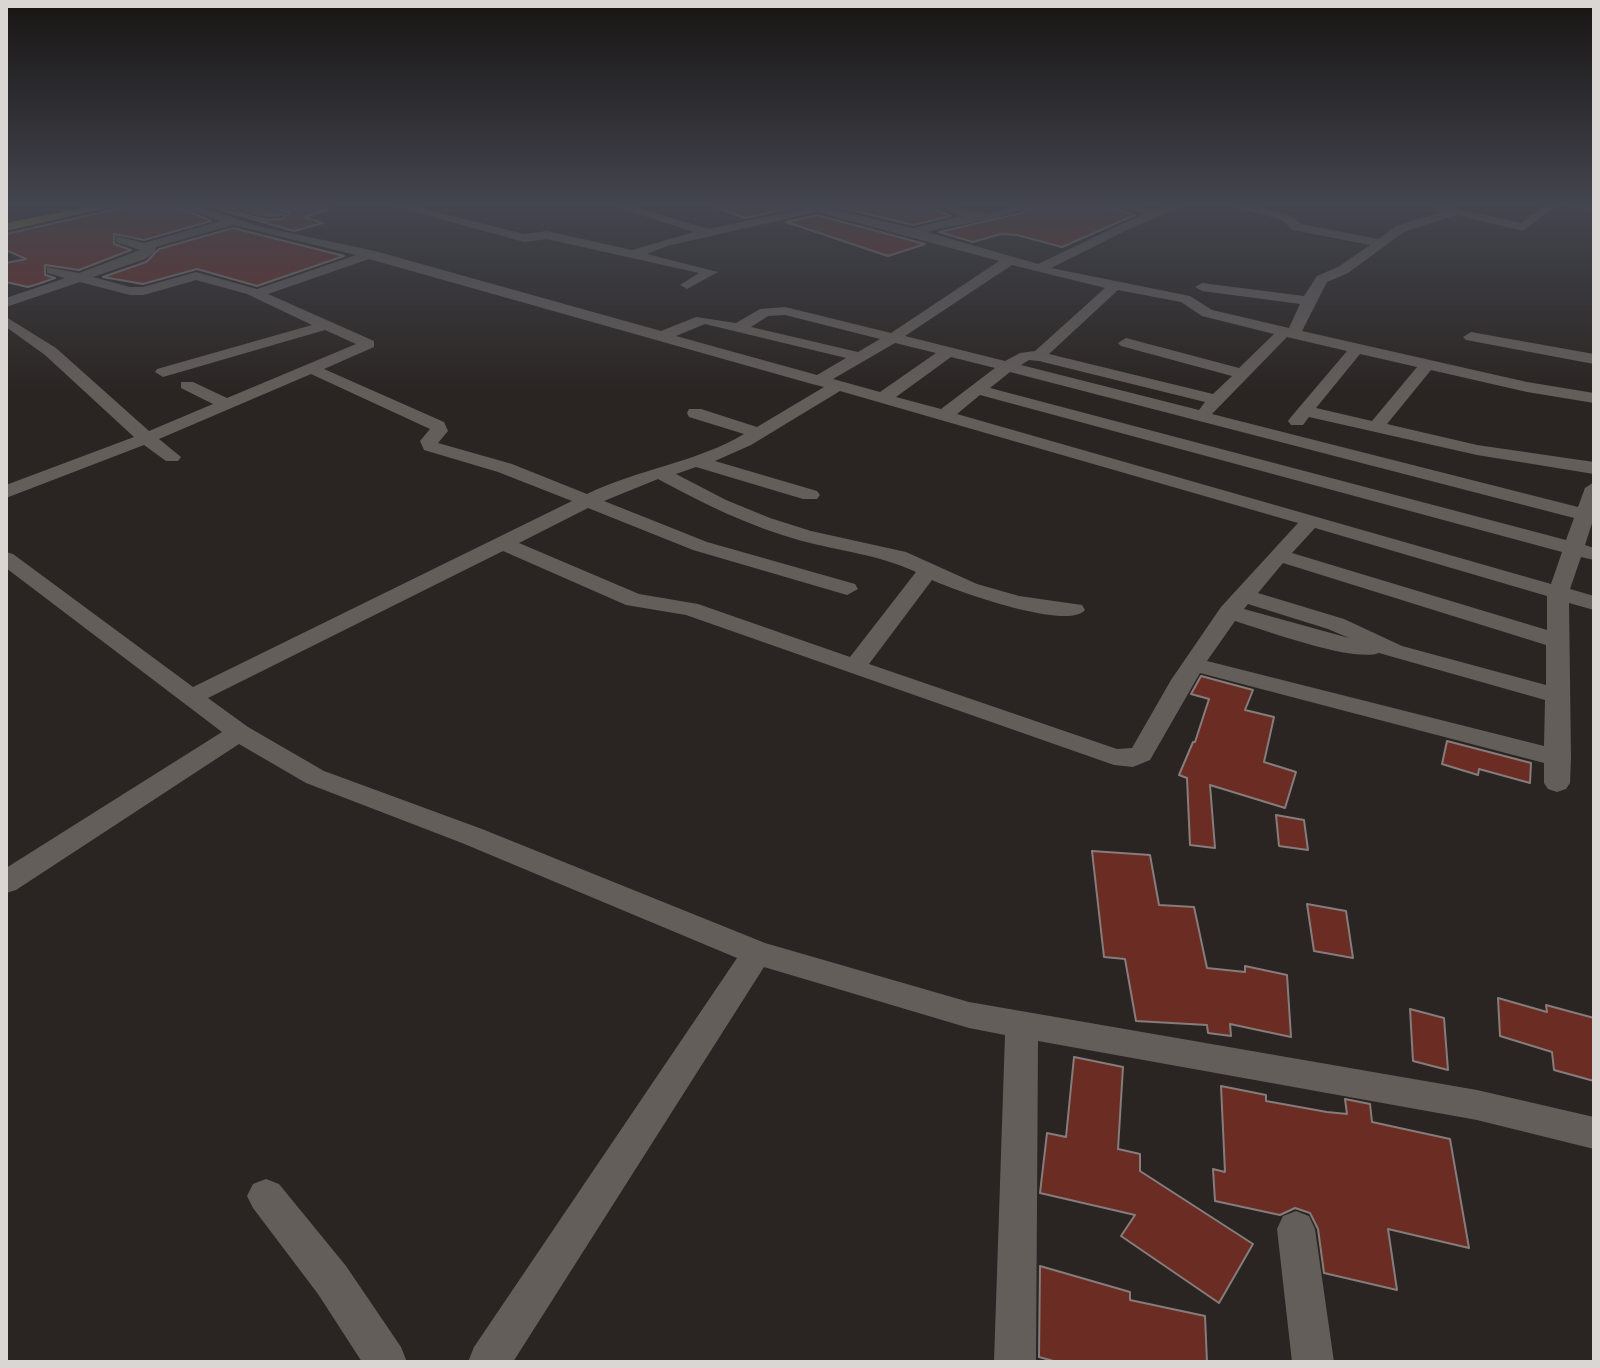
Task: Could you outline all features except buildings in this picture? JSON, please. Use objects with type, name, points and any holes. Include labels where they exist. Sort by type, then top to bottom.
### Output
[{"type":"street","points":[[6,303],[105,268]]},
{"type":"street","points":[[253,293],[328,268]]},
{"type":"street","points":[[419,268],[943,416],[1156,456],[1594,554]]},
{"type":"street","points":[[687,285],[711,272],[693,268]]},
{"type":"street","points":[[191,697],[587,501],[659,472],[713,456],[759,433],[860,357],[998,268]]},
{"type":"street","points":[[1034,268],[1114,287],[1185,299],[1207,313],[1288,334],[1527,387],[1594,398]]},
{"type":"street","points":[[1156,456],[1288,334],[1322,279],[1346,268]]},
{"type":"street","points":[[7,490],[145,439],[369,344],[253,293],[203,276],[188,277],[135,292],[52,270]]},
{"type":"street","points":[[1037,357],[1114,287]]},
{"type":"street","points":[[1202,287],[1308,301]]},
{"type":"street","points":[[738,328],[765,312],[775,310],[1588,512]]},
{"type":"street","points":[[661,337],[701,320],[860,357]]},
{"type":"street","points":[[6,321],[53,351],[145,439],[172,457]]},
{"type":"street","points":[[163,372],[327,325]]},
{"type":"street","points":[[1471,337],[1594,359]]},
{"type":"street","points":[[1126,343],[1243,374]]},
{"type":"street","points":[[1284,436],[1356,349]]},
{"type":"street","points":[[882,399],[946,353]]},
{"type":"street","points":[[943,416],[1007,366],[1025,356],[1217,400]]},
{"type":"street","points":[[1376,427],[1427,364]]},
{"type":"street","points":[[310,368],[438,426],[439,431],[429,441],[430,446],[505,468],[700,546],[847,589]]},
{"type":"street","points":[[187,385],[225,404]]},
{"type":"street","points":[[976,389],[1156,456],[1311,520],[1594,603]]},
{"type":"street","points":[[1305,411],[1594,479]]},
{"type":"street","points":[[695,413],[759,433]]},
{"type":"street","points":[[1477,450],[1594,468]]},
{"type":"street","points":[[695,461],[810,495]]},
{"type":"street","points":[[659,472],[719,504],[763,522],[806,536],[899,556],[969,589],[1018,602],[1074,610]]},
{"type":"street","points":[[1193,664],[1558,770],[1558,593],[1594,488]]},
{"type":"street","points":[[505,544],[634,600],[690,609],[1114,757],[1133,759],[1149,742],[1193,664],[1236,604],[1311,520]]},
{"type":"street","points":[[1278,555],[1558,641]]},
{"type":"street","points":[[6,558],[239,733],[315,777],[472,836],[757,953],[969,1015],[1477,1105],[1594,1133]]},
{"type":"street","points":[[854,668],[930,568]]},
{"type":"street","points":[[1236,604],[1336,624],[1394,651],[1558,696]]},
{"type":"street","points":[[6,882],[239,733]]},
{"type":"street","points":[[489,1362],[757,953]]},
{"type":"street","points":[[1015,1362],[1022,1025]]},
{"type":"street","points":[[266,1196],[332,1280],[386,1362]]},
{"type":"street","points":[[1296,1229],[1313,1362]]}]
